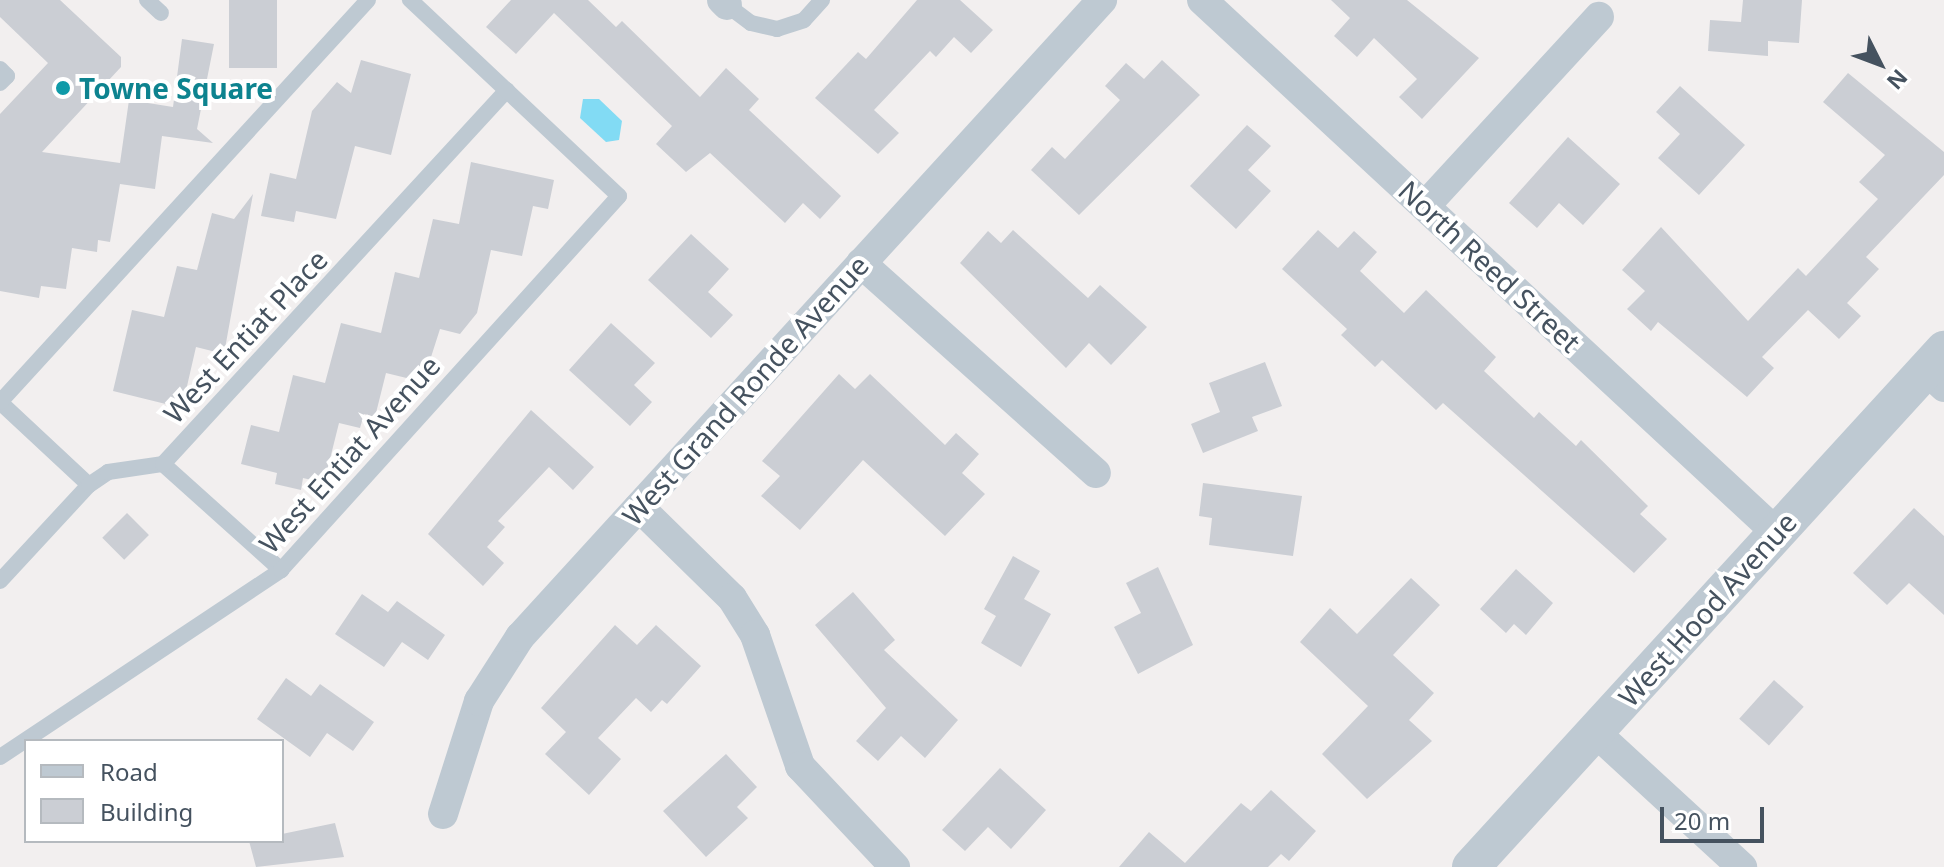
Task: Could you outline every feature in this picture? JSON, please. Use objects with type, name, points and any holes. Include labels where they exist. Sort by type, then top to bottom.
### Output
[{"type":"street","name":"West Grand Ronde Avenue","points":[[443,814],[494,672],[639,507],[1102,0]]},
{"type":"street","name":"North Reed Street","points":[[1202,0],[1777,533]]},
{"type":"street","points":[[1425,206],[1599,17]]},
{"type":"street","points":[[861,263],[1096,473]]},
{"type":"street","name":"West Hood Avenue","points":[[1471,867],[1777,533],[1938,369]]},
{"type":"street","points":[[639,507],[732,598],[755,635],[800,766],[895,867]]},
{"type":"street","points":[[1595,732],[1742,867]]},
{"type":"lane","points":[[147,0],[161,13]]},
{"type":"lane","points":[[89,485],[0,402],[368,0]]},
{"type":"lane","points":[[410,0],[507,90]]},
{"type":"lane","points":[[725,2],[751,23],[777,29],[804,20],[822,0]]},
{"type":"lane","points":[[0,69],[7,76],[0,83]]},
{"type":"lane","name":"West Entiat Avenue","points":[[27,739],[281,570],[619,196],[507,90]]},
{"type":"lane","name":"West Entiat Place","points":[[0,581],[89,485],[108,472],[163,464],[507,90]]},
{"type":"lane","points":[[163,464],[281,570]]},
{"type":"lane","name":"West Entiat Avenue","points":[[0,757],[24,741]]},
{"type":"water","points":[[583,99],[599,99],[622,121],[619,140],[606,142],[580,118]]},
{"type":"building","points":[[0,0],[60,0],[121,57],[121,67],[42,152],[120,163],[129,100],[173,107],[182,39],[214,44],[197,129],[213,143],[162,136],[155,189],[120,184],[110,242],[98,240],[97,252],[72,248],[66,289],[41,286],[39,298],[0,291],[0,114],[48,63],[0,17]]},
{"type":"building","points":[[229,0],[277,0],[277,68],[229,68]]},
{"type":"building","points":[[511,0],[588,0],[616,27],[622,21],[700,97],[726,68],[759,99],[749,110],[841,196],[820,219],[803,203],[785,223],[710,153],[686,172],[656,144],[672,126],[554,13],[516,54],[486,27]]},
{"type":"building","points":[[917,0],[960,0],[993,30],[971,53],[954,37],[936,57],[930,51],[874,110],[899,133],[878,154],[815,98],[858,52],[866,59]]},
{"type":"building","points":[[1331,0],[1407,0],[1479,58],[1422,119],[1399,97],[1417,79],[1374,38],[1357,57],[1334,36],[1350,18]]},
{"type":"building","points":[[1743,0],[1802,0],[1799,43],[1768,41],[1768,56],[1708,51],[1710,20],[1741,22]]},
{"type":"building","points":[[361,60],[411,74],[391,155],[355,146],[336,219],[296,211],[294,222],[261,216],[270,173],[296,179],[312,111],[337,82],[351,93]]},
{"type":"building","points":[[1162,60],[1200,95],[1079,215],[1031,170],[1052,147],[1065,159],[1120,100],[1105,86],[1126,63],[1144,79]]},
{"type":"building","points":[[1848,73],[1944,152],[1944,175],[1866,257],[1879,269],[1847,303],[1861,316],[1839,339],[1808,310],[1762,357],[1774,368],[1747,397],[1658,322],[1651,331],[1627,309],[1645,291],[1622,270],[1661,227],[1748,321],[1798,268],[1806,276],[1878,199],[1859,182],[1885,155],[1823,102]]},
{"type":"building","points":[[1680,86],[1745,145],[1699,195],[1658,158],[1680,134],[1656,112]]},
{"type":"building","points":[[1247,125],[1271,146],[1248,170],[1271,191],[1236,229],[1190,186]]},
{"type":"building","points":[[1568,137],[1620,184],[1583,225],[1559,203],[1537,228],[1509,203]]},
{"type":"building","points":[[471,162],[554,180],[548,209],[533,206],[522,256],[491,250],[477,313],[460,334],[440,329],[423,382],[386,373],[375,417],[364,414],[360,428],[339,423],[324,483],[303,478],[301,490],[275,484],[277,473],[241,464],[251,425],[279,432],[293,375],[325,383],[341,323],[381,333],[395,272],[419,278],[433,219],[459,224]]},
{"type":"building","points":[[253,194],[224,354],[196,347],[182,408],[113,391],[132,310],[164,317],[177,266],[197,270],[212,213],[234,219]]},
{"type":"building","points":[[1013,230],[1088,298],[1100,285],[1147,327],[1111,365],[1089,343],[1066,368],[960,263],[988,231],[1001,243]]},
{"type":"building","points":[[1318,230],[1338,248],[1354,231],[1377,252],[1360,271],[1404,313],[1426,290],[1496,357],[1484,371],[1534,418],[1539,412],[1576,446],[1581,440],[1648,506],[1640,514],[1667,539],[1634,573],[1443,403],[1436,410],[1382,360],[1375,367],[1341,335],[1347,329],[1282,269]]},
{"type":"building","points":[[691,234],[729,269],[708,292],[733,315],[711,338],[648,280]]},
{"type":"building","points":[[611,323],[655,363],[634,385],[652,402],[630,426],[569,370]]},
{"type":"building","points":[[1265,362],[1282,406],[1252,417],[1258,431],[1203,453],[1191,424],[1220,412],[1209,383]]},
{"type":"building","points":[[839,374],[855,389],[870,374],[945,445],[956,433],[979,454],[962,473],[985,494],[945,536],[863,460],[800,530],[761,496],[780,476],[762,461]]},
{"type":"building","points":[[531,410],[594,467],[573,490],[549,467],[498,521],[505,527],[487,547],[504,563],[483,586],[428,534]]},
{"type":"building","points":[[1203,483],[1302,496],[1293,556],[1209,545],[1212,518],[1199,516]]},
{"type":"building","points":[[1914,508],[1944,536],[1944,615],[1909,583],[1887,605],[1853,573]]},
{"type":"building","points":[[127,513],[149,535],[124,560],[102,538]]},
{"type":"building","points":[[1013,556],[1040,571],[1024,599],[1051,614],[1021,667],[981,643],[996,616],[984,609]]},
{"type":"building","points":[[1158,567],[1193,645],[1138,674],[1114,627],[1141,613],[1126,583]]},
{"type":"building","points":[[1516,569],[1553,603],[1526,635],[1514,624],[1506,633],[1480,609]]},
{"type":"building","points":[[1411,578],[1440,605],[1393,655],[1434,693],[1409,720],[1432,741],[1367,799],[1322,754],[1368,706],[1300,642],[1330,608],[1357,634]]},
{"type":"building","points":[[853,592],[895,640],[884,650],[958,720],[925,758],[901,736],[878,761],[856,741],[886,708],[815,625]]},
{"type":"building","points":[[362,594],[388,612],[397,601],[445,635],[428,660],[402,642],[384,667],[335,634]]},
{"type":"building","points":[[615,625],[637,645],[656,625],[701,666],[667,704],[662,700],[651,712],[636,698],[598,738],[621,759],[589,795],[545,754],[566,732],[541,708]]},
{"type":"building","points":[[286,678],[311,696],[320,684],[374,722],[353,751],[327,733],[310,757],[257,719]]},
{"type":"building","points":[[1774,680],[1804,707],[1769,745],[1739,719]]},
{"type":"building","points":[[726,754],[757,787],[737,807],[748,818],[706,857],[663,811]]},
{"type":"building","points":[[1000,768],[1046,810],[1011,849],[988,827],[965,851],[942,830]]},
{"type":"building","points":[[1271,790],[1316,831],[1289,861],[1281,854],[1268,867],[1119,867],[1149,832],[1185,863],[1241,803],[1251,811]]},
{"type":"building","points":[[335,823],[344,857],[256,867],[250,843],[284,843],[284,834]]},
{"type":"place","name":"Towne Square","points":[[63,88]]}]
